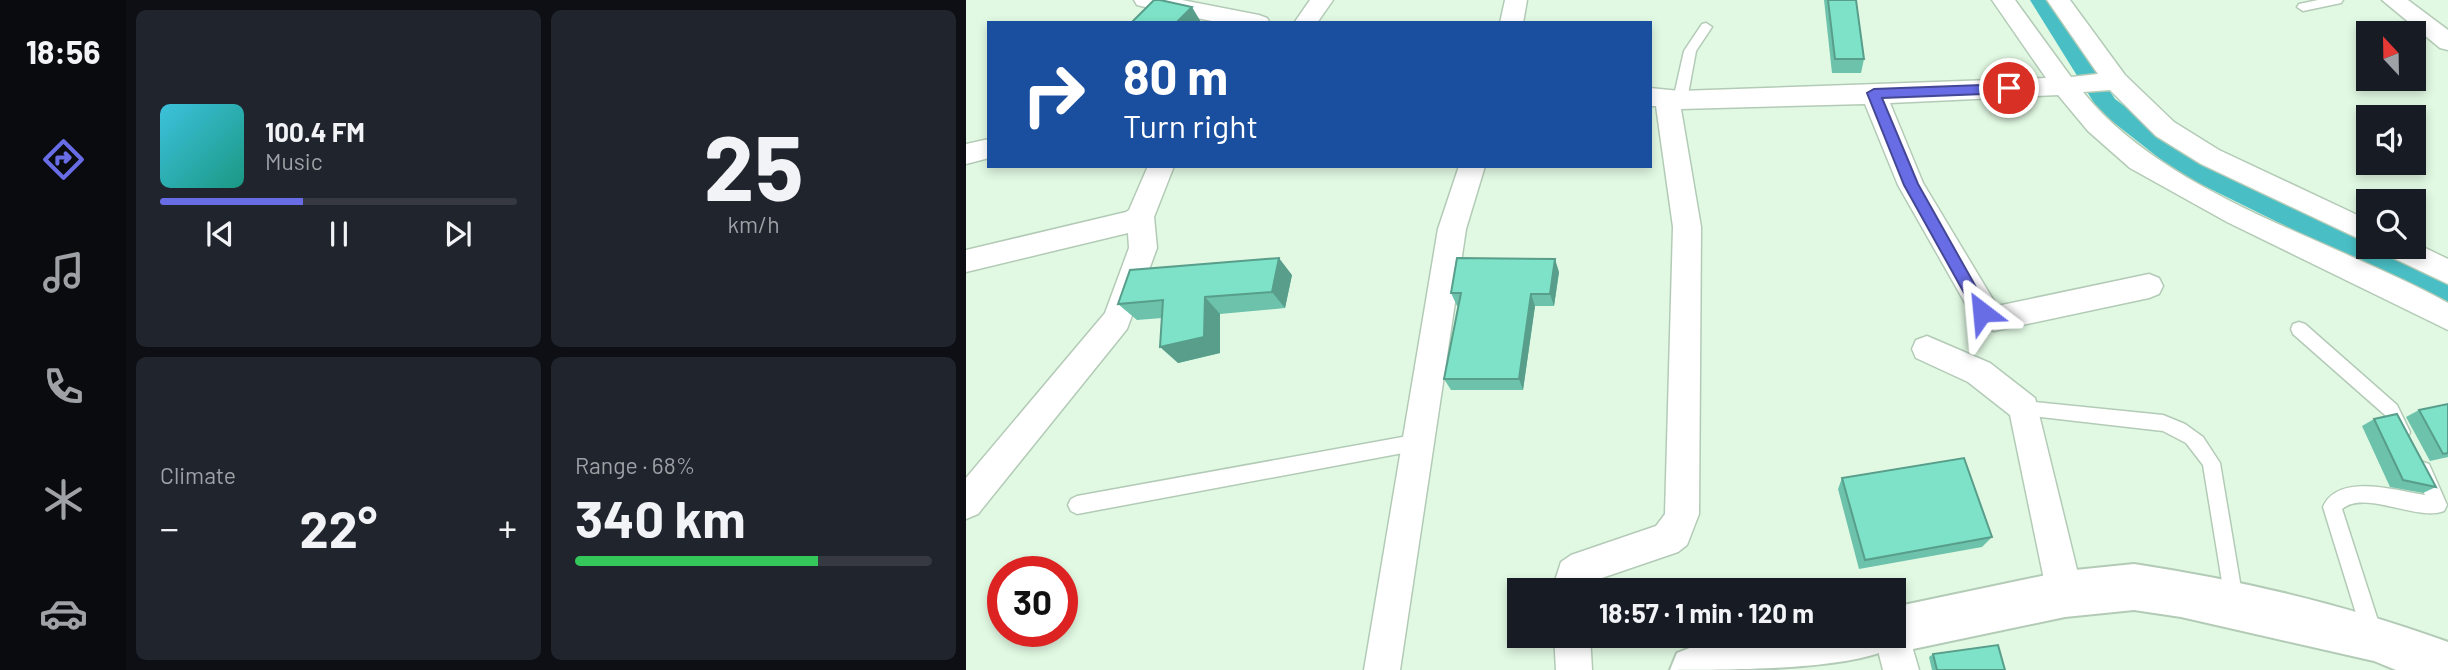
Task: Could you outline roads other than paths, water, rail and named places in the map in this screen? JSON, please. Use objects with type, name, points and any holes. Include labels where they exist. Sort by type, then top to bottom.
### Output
[{"type":"street","points":[[1145,0],[1249,21]]},
{"type":"street","points":[[1307,21],[1322,0]]},
{"type":"street","points":[[1511,21],[1516,0]]},
{"type":"street","points":[[2003,0],[2043,52],[2063,86],[2136,160],[2207,201],[2402,291],[2448,318]]},
{"type":"street","points":[[2058,0],[2116,81],[2165,129],[2187,145],[2356,226]]},
{"type":"street","points":[[2393,0],[2448,41]]},
{"type":"street","points":[[1572,578],[1573,574],[1583,567],[1666,540],[1675,533],[1682,513],[1687,227],[1666,99],[2063,86],[2116,81]]},
{"type":"street","points":[[1874,93],[1911,185],[1987,315],[1994,319],[2149,286]]},
{"type":"street","points":[[966,154],[987,149]]},
{"type":"street","points":[[966,503],[1117,320],[1143,248],[1140,217],[1160,168]]},
{"type":"street","points":[[1382,670],[1452,229],[1471,168]]},
{"type":"street","points":[[966,261],[1140,217]]},
{"type":"street","points":[[2421,259],[2448,272]]},
{"type":"street","points":[[1927,349],[1977,369],[2004,388],[2024,408],[2065,594]]},
{"type":"street","points":[[1906,630],[2065,594],[2134,587],[2235,606],[2374,638],[2448,666]]},
{"type":"street","points":[[1573,648],[1574,670]]},
{"type":"street","points":[[1694,670],[1804,648]]},
{"type":"street","points":[[1896,648],[1901,670]]},
{"type":"lane","points":[[2303,7],[2337,0]]},
{"type":"lane","points":[[1666,99],[1690,51],[1706,27]]},
{"type":"lane","points":[[2299,329],[2391,410],[2437,497],[2438,505],[2372,495],[2342,498],[2332,507],[2374,638]]},
{"type":"lane","points":[[2024,408],[2163,422],[2185,431],[2200,443],[2211,463],[2235,606]]},
{"type":"lane","points":[[1077,505],[1419,442]]},
{"type":"waterway","points":[[2041,0],[2107,105],[2187,166],[2448,295]]}]
